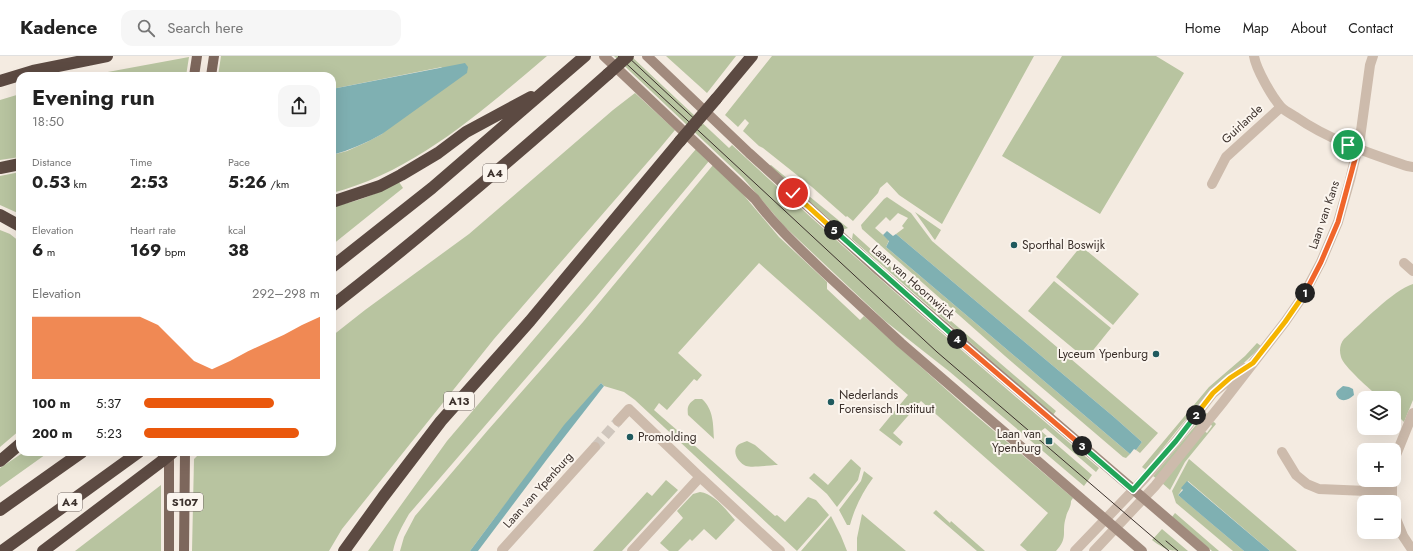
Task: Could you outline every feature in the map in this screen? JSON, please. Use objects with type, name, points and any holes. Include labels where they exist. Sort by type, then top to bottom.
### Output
[{"type":"highway","points":[[30,72],[107,56]]},
{"type":"highway","name":"A4","points":[[336,264],[432,188],[585,56]]},
{"type":"highway","name":"A4","points":[[336,303],[444,216],[521,151],[628,56]]},
{"type":"highway","name":"A13","points":[[344,551],[441,421],[530,322],[752,56]]},
{"type":"highway","points":[[0,81],[16,76]]},
{"type":"highway","name":"A4","points":[[336,201],[380,186],[402,175],[438,153],[466,132],[551,86]]},
{"type":"highway","points":[[0,168],[16,165]]},
{"type":"highway","points":[[0,216],[16,224]]},
{"type":"highway","name":"A4","points":[[336,311],[379,269]]},
{"type":"highway","points":[[0,461],[16,447]]},
{"type":"highway","points":[[0,510],[76,456]]},
{"type":"highway","name":"A4","points":[[2,551],[133,456]]},
{"type":"highway","name":"A4","points":[[44,551],[165,456]]},
{"type":"main road","points":[[195,72],[198,56]]},
{"type":"main road","points":[[212,72],[214,56]]},
{"type":"main road","points":[[604,56],[750,194],[771,221],[788,239],[867,312],[1142,551]]},
{"type":"main road","name":"Laan van Hoornwijck","points":[[647,56],[749,154],[879,271],[1205,551]]},
{"type":"main road","name":"S107","points":[[165,456],[169,551]]},
{"type":"main road","name":"S107","points":[[184,551],[185,456]]},
{"type":"street","name":"Guirlande","points":[[1254,56],[1255,62],[1264,82],[1281,107],[1315,129],[1348,145],[1413,167]]},
{"type":"street","name":"Laan van Kans","points":[[1115,528],[1155,486],[1253,363],[1296,306],[1321,262],[1338,222],[1358,148],[1370,65],[1373,56]]},
{"type":"street","name":"Guirlande","points":[[1212,184],[1226,157],[1281,107]]},
{"type":"street","points":[[1404,262],[1413,271]]},
{"type":"street","name":"Laan van Kans","points":[[1105,519],[1176,441],[1213,393],[1230,378],[1253,363]]},
{"type":"street","points":[[618,421],[628,409],[780,551]]},
{"type":"street","points":[[1401,443],[1413,413]]},
{"type":"street","name":"Laan van Ypenburg","points":[[503,551],[502,550],[595,447]]},
{"type":"street","points":[[1282,452],[1296,475],[1307,484],[1319,489],[1373,495]]},
{"type":"street","points":[[632,551],[700,477]]},
{"type":"street","points":[[1075,551],[1105,519]]},
{"type":"street","points":[[1094,551],[1115,528]]},
{"type":"street","points":[[1401,531],[1413,551]]},
{"type":"green space","points":[[221,56],[547,56],[473,118],[420,155],[392,170],[362,183],[336,192],[336,154],[347,151],[382,134],[442,67],[336,88],[336,72],[219,72]]},
{"type":"green space","points":[[614,56],[631,56],[729,148],[732,145],[868,268],[1099,468],[1096,472],[1045,428],[1041,431],[1092,475],[1084,486],[950,372],[885,321],[784,226],[743,178]]},
{"type":"green space","points":[[666,56],[736,56],[707,93]]},
{"type":"green space","points":[[772,56],[1034,56],[942,224],[899,195],[887,182],[880,188],[878,193],[853,221],[847,216],[846,217],[812,187],[759,146],[743,131],[749,123],[745,119],[738,127],[725,115]]},
{"type":"green space","points":[[1062,56],[1156,56],[1184,73],[1100,214],[1002,156]]},
{"type":"green space","points":[[189,57],[187,72],[108,72]]},
{"type":"green space","points":[[635,93],[675,130],[494,339],[342,529],[329,551],[192,551],[194,459],[197,456],[336,456],[336,333],[469,234],[613,110]]},
{"type":"green space","points":[[16,95],[16,158],[0,160],[0,100]]},
{"type":"green space","points":[[696,149],[709,161],[596,297],[409,514],[396,541],[393,551],[368,551],[447,441]]},
{"type":"green space","points":[[713,165],[741,192],[779,237],[827,282],[827,289],[860,320],[864,316],[967,408],[1073,498],[1065,522],[1064,538],[1056,551],[1027,551],[1020,545],[1048,513],[921,401],[893,433],[903,442],[900,446],[879,430],[908,395],[759,263],[678,353],[702,375],[697,381],[694,379],[667,410],[659,403],[654,410],[775,516],[777,515],[785,522],[808,497],[816,500],[829,515],[797,551],[635,400],[624,392],[604,386],[601,383],[470,551],[400,551],[404,537],[415,516],[583,322]]},
{"type":"green space","points":[[771,165],[848,228],[842,230],[769,166]]},
{"type":"green space","points":[[16,173],[16,212],[0,205],[0,176]]},
{"type":"green space","points":[[399,182],[403,188],[336,242],[336,206],[350,203]]},
{"type":"green space","points":[[887,197],[911,213],[932,241],[1158,433],[1140,453],[1136,450],[1142,442],[896,234],[904,228],[902,226],[908,218],[898,213],[890,221],[886,217],[875,228],[889,240],[886,247],[1130,454],[1126,458],[1005,356],[862,229],[861,225]]},
{"type":"green space","points":[[915,212],[941,230],[935,240],[934,239]]},
{"type":"green space","points":[[0,230],[10,234],[16,239],[16,433],[0,447]]},
{"type":"green space","points":[[853,233],[937,309],[1056,411],[1053,415],[852,239]]},
{"type":"green space","points":[[1081,246],[1139,294],[1113,325],[1056,277]]},
{"type":"green space","points":[[1054,281],[1111,328],[1086,359],[1028,311]]},
{"type":"green space","points":[[1413,284],[1413,400],[1404,422],[1401,419],[1401,391],[1372,391],[1343,361],[1340,350],[1344,339],[1377,308],[1405,287]]},
{"type":"green space","points":[[1257,343],[1261,346],[1248,360],[1197,406],[1146,470],[1142,467],[1209,387],[1245,356]]},
{"type":"green space","points":[[695,399],[702,399],[709,408],[713,423],[714,439],[688,415],[688,406]]},
{"type":"green space","points":[[1206,413],[1208,414],[1157,479],[1153,476]]},
{"type":"green space","points":[[1214,422],[1216,424],[1185,462],[1170,490],[1162,483],[1204,431],[1207,433],[1212,426],[1210,423]]},
{"type":"green space","points":[[747,441],[755,445],[778,465],[753,467],[743,465],[737,457],[735,451],[738,445]]},
{"type":"green space","points":[[18,456],[43,456],[0,487],[0,468]]},
{"type":"green space","points":[[851,459],[861,468],[858,480],[837,507],[827,494],[809,478],[814,473],[828,485]]},
{"type":"green space","points":[[1189,459],[1297,551],[1270,551],[1188,481],[1178,495],[1244,551],[1233,551],[1176,503],[1172,491]]},
{"type":"green space","points":[[864,471],[873,478],[859,500],[850,525],[847,525],[839,510],[861,481]]},
{"type":"green space","points":[[666,480],[678,490],[622,551],[593,551],[647,492],[652,496]]},
{"type":"green space","points":[[161,485],[161,551],[75,551]]},
{"type":"green space","points":[[700,492],[705,493],[715,499],[735,520],[716,540],[704,529],[692,541],[690,539],[678,551],[669,551],[660,543],[683,518],[677,511],[693,494]]},
{"type":"green space","points":[[936,510],[985,551],[977,551],[933,513]]},
{"type":"green space","points":[[1175,513],[1219,551],[1212,551],[1172,517]]},
{"type":"green space","points":[[862,514],[906,551],[857,551],[857,538]]},
{"type":"green space","points":[[831,516],[847,551],[801,551]]},
{"type":"green space","points":[[1162,529],[1188,551],[1168,550],[1152,540]]},
{"type":"water","points":[[465,63],[468,67],[467,73],[382,134],[358,146],[336,154],[336,88]]},
{"type":"water","points":[[887,231],[893,236],[896,234],[1114,417],[1142,442],[1136,450],[1134,449],[1130,454],[886,247],[889,241],[883,235]]},
{"type":"water","points":[[601,383],[604,386],[478,551],[470,551],[564,425]]},
{"type":"water","points":[[1343,386],[1353,389],[1354,395],[1346,400],[1339,399],[1336,394],[1337,391]]},
{"type":"water","points":[[1187,481],[1270,551],[1244,551],[1178,495],[1183,490],[1181,488]]},
{"type":"tunnel","points":[[595,447],[618,421]]},
{"type":"tram line","points":[[618,56],[937,352],[1169,551]]},
{"type":"tram line","points":[[627,56],[701,125]]},
{"type":"tram line","points":[[1166,541],[1178,551]]},
{"type":"place","name":"Sporthal Boswijk","points":[[1014,245]]},
{"type":"place","name":"Lyceum Ypenburg","points":[[1156,354]]},
{"type":"place","name":"Nederlands Forensisch Instituut","points":[[831,402]]},
{"type":"place","name":"Promolding","points":[[630,437]]},
{"type":"place","name":"Laan van Ypenburg","points":[[1049,441]]},
{"type":"route","points":[[793,193],[879,271],[1133,490],[1176,441],[1213,393],[1230,378],[1253,363],[1303,296],[1321,262],[1338,222],[1358,148],[1348,145]]}]
